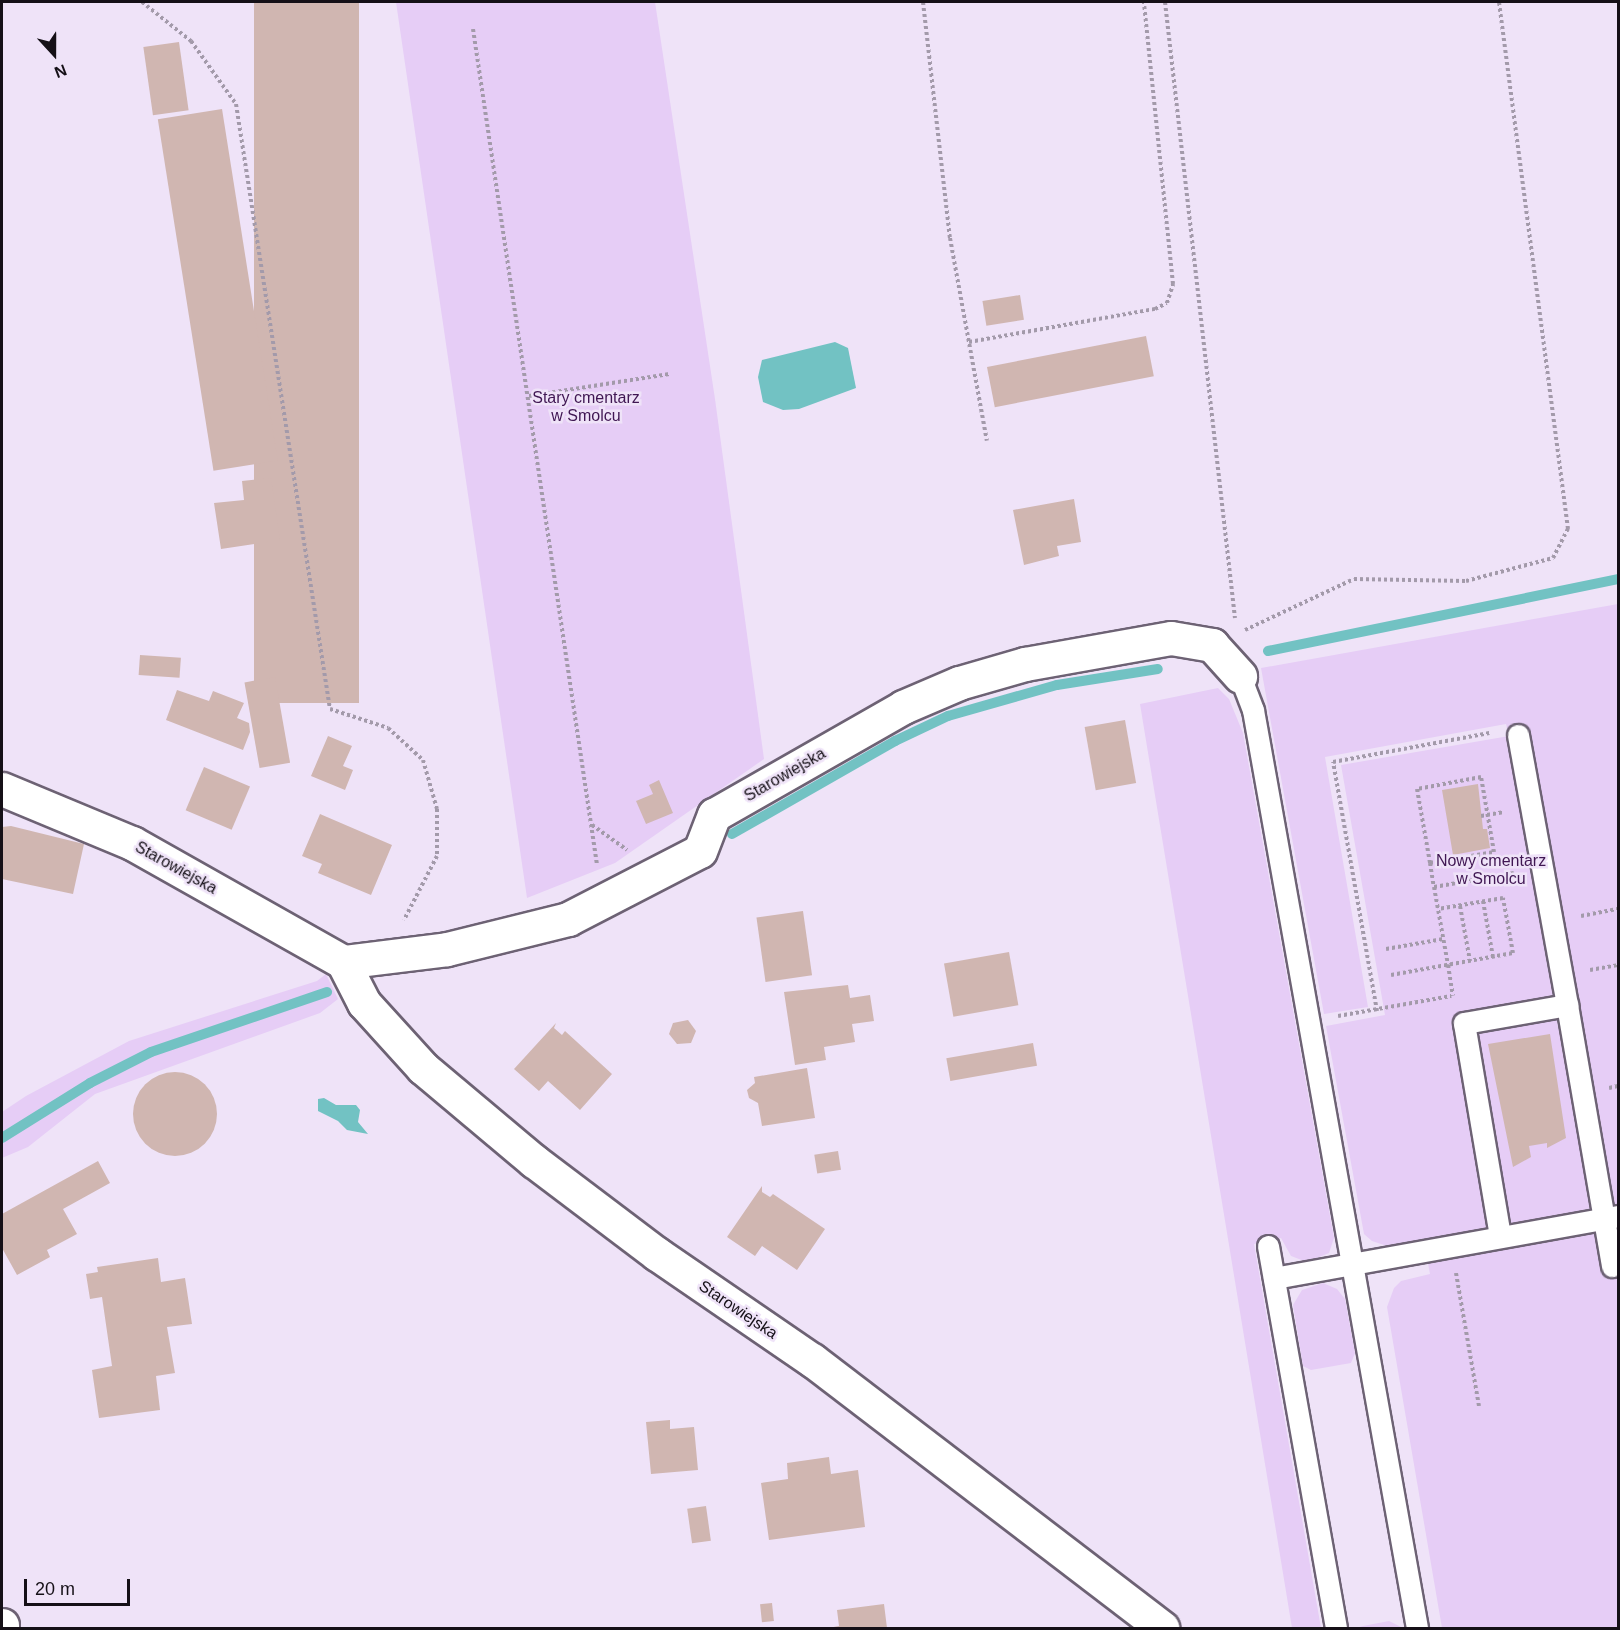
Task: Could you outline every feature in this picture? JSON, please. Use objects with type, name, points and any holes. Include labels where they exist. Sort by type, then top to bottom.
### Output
[{"type":"street","name":"Starowiejska","points":[[343,962],[447,949],[568,919],[700,851],[714,815],[903,707],[959,683],[1025,664],[1171,638],[1212,645],[1240,676]]},
{"type":"street","name":"Starowiejska","points":[[2,789],[132,843],[343,962],[364,1003],[423,1068],[525,1155],[657,1254],[821,1367],[1162,1629]]},
{"type":"lane","points":[[1240,676],[1253,710],[1417,1629]]},
{"type":"lane","points":[[1510,733],[1610,1217],[1612,1266]]},
{"type":"lane","points":[[1500,1236],[1464,1023],[1567,1005]]},
{"type":"lane","points":[[1274,1278],[1610,1217]]},
{"type":"lane","points":[[1268,1246],[1335,1629]]},
{"type":"path","points":[[142,2],[191,41],[236,104],[330,709],[388,728],[423,760],[438,809],[437,856],[397,933],[393,956]]},
{"type":"path","points":[[923,2],[951,238],[987,441]]},
{"type":"path","points":[[969,342],[1155,309],[1167,303],[1173,284],[1144,2]]},
{"type":"path","points":[[1165,2],[1235,622]]},
{"type":"path","points":[[1237,634],[1354,579],[1466,581],[1553,558],[1568,529],[1499,2]]},
{"type":"path","points":[[473,29],[529,396],[602,903]]},
{"type":"path","points":[[529,396],[669,374]]},
{"type":"path","points":[[1377,1011],[1333,762],[1510,733]]},
{"type":"path","points":[[1430,863],[1494,852],[1481,777],[1417,789],[1453,996]]},
{"type":"path","points":[[1481,816],[1506,812]]},
{"type":"path","points":[[1434,887],[1526,870]]},
{"type":"path","points":[[1391,975],[1513,953],[1503,898],[1438,909]]},
{"type":"path","points":[[1483,901],[1493,957]]},
{"type":"path","points":[[1460,905],[1470,961]]},
{"type":"path","points":[[1386,949],[1443,939]]},
{"type":"path","points":[[1310,1020],[1377,1011],[1465,993]]},
{"type":"path","points":[[1454,1263],[1479,1406]]},
{"type":"green space","name":"Stary cmentarz w Smolcu","points":[[396,2],[655,2],[715,399],[764,759],[615,863],[527,898]]},
{"type":"green space","name":"Nowy cmentarz w Smolcu","points":[[1618,604],[1618,1628],[1442,1628],[1387,1307],[1394,1288],[1401,1281],[1430,1274],[1424,1242],[1390,1247],[1372,1241],[1364,1234],[1326,1026],[1385,1015],[1341,765],[1509,736],[1506,724],[1325,757],[1368,1007],[1324,1014],[1261,668]]},
{"type":"green space","points":[[1218,688],[1229,699],[1243,733],[1334,1238],[1329,1253],[1307,1262],[1291,1256],[1281,1238],[1254,1244],[1321,1628],[1292,1628],[1140,704]]},
{"type":"green space","points":[[326,974],[338,999],[320,1013],[95,1094],[28,1147],[2,1158],[2,1112],[26,1096],[129,1041],[317,981]]},
{"type":"green space","points":[[1323,1283],[1337,1289],[1345,1299],[1355,1353],[1351,1363],[1311,1370],[1303,1366],[1293,1305],[1302,1290]]},
{"type":"green space","points":[[1389,1621],[1403,1628],[1356,1628],[1363,1626]]},
{"type":"shaded area","points":[[835,342],[848,348],[856,388],[799,409],[783,410],[763,402],[758,377],[762,360]]},
{"type":"shaded area","points":[[324,1098],[336,1105],[356,1105],[360,1110],[358,1122],[368,1134],[347,1130],[338,1121],[318,1111],[318,1099]]},
{"type":"building","points":[[254,2],[359,2],[359,703],[254,703]]},
{"type":"building","points":[[179,42],[189,110],[153,115],[143,47]]},
{"type":"building","points":[[222,109],[278,461],[213,471],[158,119]]},
{"type":"building","points":[[1020,295],[1024,320],[986,326],[982,301]]},
{"type":"building","points":[[1146,336],[1154,376],[995,407],[987,367]]},
{"type":"building","points":[[271,478],[280,540],[221,549],[214,503],[244,500],[242,481]]},
{"type":"building","points":[[1074,499],[1081,542],[1057,546],[1059,556],[1024,565],[1013,510]]},
{"type":"building","points":[[140,655],[181,658],[180,678],[139,675]]},
{"type":"building","points":[[275,677],[290,763],[260,768],[244,682]]},
{"type":"building","points":[[177,690],[209,701],[213,691],[244,703],[237,718],[249,723],[250,732],[243,750],[166,720]]},
{"type":"building","points":[[1125,720],[1136,783],[1096,790],[1085,727]]},
{"type":"building","points":[[328,736],[352,746],[343,766],[353,770],[345,790],[311,776]]},
{"type":"building","points":[[204,767],[250,787],[232,830],[186,810]]},
{"type":"building","points":[[659,780],[673,813],[646,824],[636,801],[653,794],[649,785]]},
{"type":"building","points":[[1478,784],[1483,829],[1487,829],[1490,848],[1453,855],[1442,790]]},
{"type":"building","points":[[320,814],[392,845],[371,895],[318,873],[322,864],[302,856]]},
{"type":"building","points":[[11,826],[84,844],[73,894],[2,879],[2,827]]},
{"type":"building","points":[[803,911],[812,975],[766,982],[756,918]]},
{"type":"building","points":[[1009,952],[1018,1005],[953,1017],[944,963]]},
{"type":"building","points":[[848,985],[850,998],[870,995],[874,1021],[852,1024],[855,1042],[824,1047],[826,1060],[795,1065],[784,992]]},
{"type":"building","points":[[688,1020],[696,1031],[691,1043],[677,1044],[669,1034],[673,1023]]},
{"type":"building","points":[[556,1023],[554,1028],[562,1035],[565,1031],[612,1074],[580,1110],[548,1081],[539,1091],[514,1069]]},
{"type":"building","points":[[1550,1034],[1566,1138],[1547,1148],[1547,1143],[1529,1146],[1531,1157],[1513,1167],[1488,1044]]},
{"type":"building","points":[[1033,1043],[1037,1066],[950,1081],[946,1058]]},
{"type":"building","points":[[807,1068],[815,1118],[762,1126],[758,1103],[749,1098],[747,1090],[755,1083],[754,1077]]},
{"type":"building","points":[[175,1072],[191,1075],[205,1084],[214,1098],[217,1114],[214,1130],[205,1144],[191,1153],[175,1156],[159,1153],[145,1144],[136,1130],[133,1114],[136,1098],[145,1084],[159,1075]]},
{"type":"building","points":[[838,1151],[841,1170],[817,1174],[814,1155]]},
{"type":"building","points":[[98,1161],[110,1183],[63,1209],[77,1234],[47,1250],[50,1257],[17,1275],[2,1248],[2,1214]]},
{"type":"building","points":[[762,1186],[762,1192],[770,1197],[773,1194],[825,1229],[797,1270],[762,1246],[755,1256],[727,1237]]},
{"type":"building","points":[[158,1258],[161,1282],[185,1278],[192,1324],[167,1327],[175,1373],[156,1376],[160,1410],[99,1418],[92,1370],[112,1366],[102,1297],[90,1299],[86,1274],[98,1272],[97,1267]]},
{"type":"building","points":[[670,1420],[670,1429],[694,1427],[698,1470],[651,1474],[646,1422]]},
{"type":"building","points":[[829,1457],[831,1474],[858,1470],[865,1527],[769,1540],[761,1483],[788,1479],[787,1463]]},
{"type":"building","points":[[706,1506],[711,1541],[692,1543],[687,1509]]},
{"type":"building","points":[[772,1603],[774,1621],[762,1622],[760,1604]]},
{"type":"building","points":[[884,1604],[887,1628],[828,1628],[839,1626],[837,1610]]},
{"type":"waterway","points":[[1268,651],[1618,579]]},
{"type":"waterway","points":[[732,834],[895,741],[948,716],[1057,685],[1158,669]]},
{"type":"waterway","points":[[2,1138],[90,1083],[151,1052],[327,992]]}]
